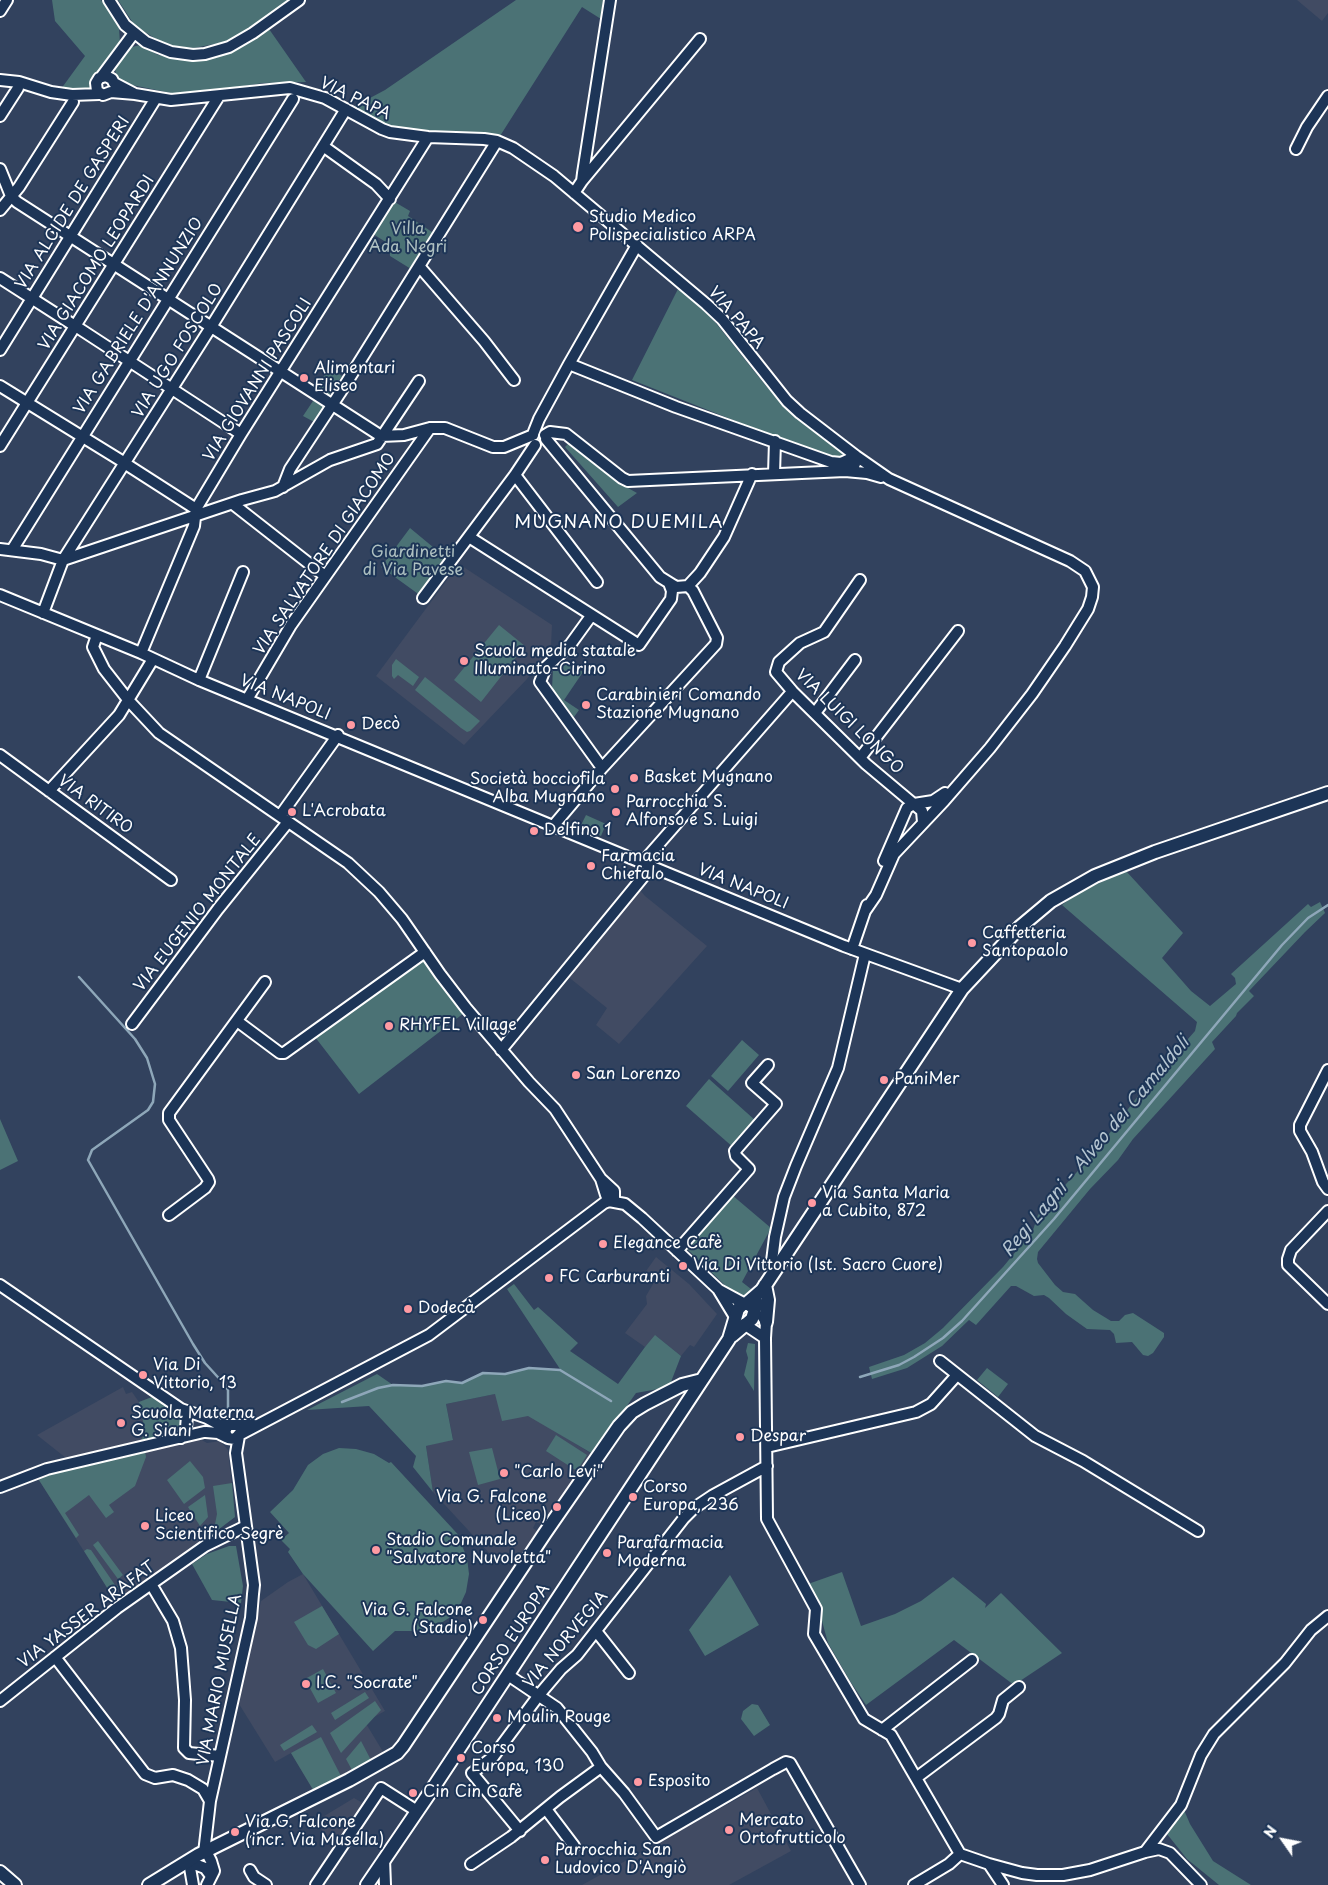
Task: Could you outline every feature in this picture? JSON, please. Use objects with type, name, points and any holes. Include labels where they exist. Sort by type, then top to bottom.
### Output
[{"type":"main road","points":[[738,1320],[752,1319],[750,1307],[962,989],[998,948],[1034,915],[1050,901],[1095,876],[1154,852],[1328,793]]},
{"type":"main road","points":[[764,1287],[768,1300],[766,1322]]},
{"type":"main road","name":"CORSO EUROPA","points":[[367,1885],[729,1339],[738,1320]]},
{"type":"main road","points":[[149,1884],[236,1836],[358,1775],[397,1753],[619,1426],[632,1412],[656,1398],[682,1385],[702,1380]]},
{"type":"main road","points":[[656,1398],[668,1397],[675,1400],[681,1411]]},
{"type":"main road","points":[[0,1872],[15,1885]]},
{"type":"street","points":[[0,11],[7,0]]},
{"type":"street","points":[[110,0],[118,16],[134,33],[146,42],[181,54],[205,54],[229,48],[299,0]]},
{"type":"street","points":[[582,177],[610,0]]},
{"type":"street","points":[[100,94],[96,90],[96,83],[110,83],[113,64],[134,33]]},
{"type":"street","points":[[574,192],[582,177],[700,39]]},
{"type":"street","points":[[0,80],[19,82],[51,92],[72,95],[100,94]]},
{"type":"street","name":"VIA PAPA","points":[[100,94],[106,95],[110,83],[135,94],[184,100],[290,88],[325,98],[390,132],[428,137],[497,141],[531,159],[574,192],[715,313],[787,401],[856,456],[889,479],[1070,561],[1085,571],[1093,587],[1088,609],[1043,678],[990,748],[961,782]]},
{"type":"street","points":[[0,116],[18,88]]},
{"type":"street","name":"VIA GIACOMO LEOPARDI","points":[[0,446],[27,402],[78,328],[114,265],[219,96]]},
{"type":"street","points":[[1296,149],[1306,127],[1328,96]]},
{"type":"street","name":"VIA ALCIDE DE GASPERI","points":[[0,350],[156,98]]},
{"type":"street","name":"VIA GABRIELE D'ANNUNZIO","points":[[12,550],[293,99]]},
{"type":"street","points":[[0,210],[73,102]]},
{"type":"street","name":"VIA UGO FOSCOLO","points":[[43,613],[63,560],[127,464],[170,388],[211,327],[346,109]]},
{"type":"street","name":"VIA GIOVANNI PASCOLI","points":[[141,653],[194,526],[196,513],[241,434],[428,137]]},
{"type":"street","points":[[283,487],[290,469],[420,266],[497,141]]},
{"type":"street","points":[[323,146],[376,184],[390,199]]},
{"type":"street","points":[[0,169],[11,196],[167,300],[381,436],[404,435],[430,428],[445,428],[493,447],[504,447],[534,438]]},
{"type":"street","points":[[423,598],[515,475],[534,438],[547,405],[636,245]]},
{"type":"street","points":[[420,266],[484,341],[514,380]]},
{"type":"street","points":[[0,278],[241,434]]},
{"type":"street","points":[[569,364],[676,407],[837,463],[856,456]]},
{"type":"street","points":[[0,548],[41,554],[63,560],[196,513],[275,491],[330,460],[372,447],[379,442],[381,436],[419,381]]},
{"type":"street","points":[[0,386],[127,464],[196,513]]},
{"type":"street","points":[[534,438],[541,446],[545,443],[547,405]]},
{"type":"street","name":"VIA SALVATORE DI GIACOMO","points":[[248,698],[291,625],[430,428]]},
{"type":"street","points":[[545,436],[550,432],[566,434],[628,481],[752,474],[833,473],[852,468],[855,464],[856,456]]},
{"type":"street","points":[[545,436],[660,577],[676,587],[688,586],[700,572],[724,536],[752,474]]},
{"type":"street","points":[[774,474],[775,441]]},
{"type":"street","points":[[845,471],[867,473],[889,479]]},
{"type":"street","points":[[515,475],[597,582]]},
{"type":"street","points":[[233,504],[325,576]]},
{"type":"street","points":[[469,537],[591,616],[640,645],[671,598],[672,591],[669,583]]},
{"type":"street","points":[[199,680],[243,572]]},
{"type":"street","name":"VIA LUIGI LONGO","points":[[860,580],[824,632],[800,643],[778,662],[776,672],[860,758],[922,811],[923,822]]},
{"type":"street","points":[[554,825],[602,768],[716,644],[717,638],[693,591],[688,586]]},
{"type":"street","name":"VIA NAPOLI","points":[[0,595],[141,653],[199,680],[338,735],[852,949],[962,989]]},
{"type":"street","points":[[591,616],[570,645],[546,667],[540,682],[602,768]]},
{"type":"street","points":[[860,758],[958,631]]},
{"type":"street","points":[[97,635],[93,647],[104,669],[129,701],[165,738],[348,863],[379,892],[402,918],[450,989],[501,1050],[555,1109],[601,1179],[614,1191],[614,1201]]},
{"type":"street","points":[[49,791],[119,715],[154,659]]},
{"type":"street","points":[[815,713],[855,660]]},
{"type":"street","points":[[501,1050],[648,864],[765,723],[791,693],[794,692]]},
{"type":"street","name":"VIA EUGENIO MONTALE","points":[[132,1024],[284,819],[338,735]]},
{"type":"street","name":"VIA RITIRO","points":[[0,755],[171,880]]},
{"type":"street","points":[[852,949],[870,895],[907,808],[914,804],[933,801],[961,782]]},
{"type":"street","points":[[865,911],[876,895],[890,859],[961,782]]},
{"type":"street","points":[[894,837],[896,842],[902,845]]},
{"type":"street","points":[[237,1021],[280,1053],[284,1053],[426,952]]},
{"type":"street","points":[[776,1268],[772,1261],[784,1197],[838,1068],[865,954]]},
{"type":"street","points":[[169,1216],[205,1188],[208,1179],[168,1116],[264,982]]},
{"type":"street","points":[[677,1250],[749,1169],[736,1156],[735,1151],[776,1104],[752,1083],[768,1065]]},
{"type":"street","points":[[1328,1070],[1300,1125],[1300,1131],[1312,1152],[1323,1182],[1328,1189]]},
{"type":"street","points":[[0,1286],[202,1426],[218,1433],[233,1433],[257,1425],[430,1335],[604,1203],[614,1201],[631,1208],[718,1289],[738,1320],[765,1338]]},
{"type":"street","points":[[1328,1211],[1292,1250],[1288,1259],[1288,1266],[1328,1304]]},
{"type":"street","points":[[718,1289],[750,1307],[763,1317],[766,1322],[766,1519],[816,1609],[814,1634],[864,1719],[891,1735],[960,1854],[989,1864],[1036,1875],[1063,1875],[1090,1870],[1159,1849],[1170,1853],[1201,1885]]},
{"type":"street","points":[[940,1361],[1034,1436],[1083,1460],[1198,1531]]},
{"type":"street","points":[[767,1447],[916,1412],[931,1404],[957,1375]]},
{"type":"street","points":[[183,1438],[186,1428],[184,1413]]},
{"type":"street","points":[[0,1487],[47,1470],[183,1438],[202,1426]]},
{"type":"street","name":"VIA MARIO MUSELLA","points":[[204,1853],[210,1801],[251,1618],[254,1585],[233,1433]]},
{"type":"street","name":"VIA NORVEGIA","points":[[520,1831],[472,1773],[493,1757],[538,1695],[577,1655],[689,1513],[712,1496],[767,1466]]},
{"type":"street","name":"VIA YASSER ARAFAT","points":[[0,1701],[117,1608],[206,1546],[246,1526]]},
{"type":"street","points":[[151,1584],[173,1621],[181,1648],[185,1700],[184,1748],[189,1753],[220,1756]]},
{"type":"street","points":[[1145,1852],[1181,1804],[1201,1755],[1214,1734],[1285,1663],[1311,1630],[1328,1616]]},
{"type":"street","points":[[596,1631],[629,1673]]},
{"type":"street","points":[[55,1657],[145,1774],[155,1778],[173,1775],[188,1780],[202,1789],[210,1801]]},
{"type":"street","points":[[882,1730],[972,1660]]},
{"type":"street","points":[[508,1675],[557,1708],[656,1837],[786,1762],[790,1762],[860,1885]]},
{"type":"street","points":[[916,1778],[996,1718],[1003,1700],[1019,1687]]},
{"type":"street","points":[[471,1864],[520,1831],[602,1767]]},
{"type":"street","points":[[316,1885],[381,1788],[417,1811]]},
{"type":"street","points":[[546,1809],[574,1846]]},
{"type":"street","points":[[204,1853],[208,1855],[214,1866],[209,1880]]},
{"type":"street","points":[[914,1885],[950,1864],[960,1854]]},
{"type":"street","points":[[924,1885],[955,1867],[960,1854]]},
{"type":"street","points":[[384,1859],[384,1885]]},
{"type":"street","points":[[189,1862],[205,1868],[209,1880]]},
{"type":"street","points":[[189,1862],[193,1885]]},
{"type":"street","points":[[989,1864],[1003,1885]]},
{"type":"street","points":[[250,1870],[254,1877],[266,1885]]},
{"type":"shaded area","points":[[1297,0],[1328,0],[1328,13],[1322,21]]},
{"type":"shaded area","name":"Scuola media statale Illuminato-Cirino","points":[[459,564],[552,625],[551,646],[527,679],[464,745],[376,676]]},
{"type":"shaded area","points":[[640,890],[707,946],[619,1044],[596,1025],[607,1008],[566,975]]},
{"type":"shaded area","points":[[656,1257],[689,1284],[717,1314],[694,1347],[690,1345],[681,1356],[656,1336],[645,1347],[625,1333],[647,1304],[646,1296],[656,1279],[646,1271]]},
{"type":"shaded area","name":"Scuola Materna G. Siani","points":[[123,1387],[126,1394],[132,1392],[139,1402],[152,1397],[180,1434],[66,1458],[37,1435]]},
{"type":"shaded area","name":"\"Carlo Levi\"","points":[[495,1394],[592,1454],[541,1524],[536,1522],[533,1528],[537,1531],[515,1566],[501,1557],[492,1556],[433,1492],[426,1446],[453,1439],[446,1404]]},
{"type":"shaded area","name":"Liceo Scientifico Segrè","points":[[198,1438],[207,1443],[220,1441],[228,1450],[235,1517],[116,1602],[37,1477]]},
{"type":"shaded area","name":"I.C. \"Socrate\"","points":[[303,1574],[385,1711],[365,1722],[385,1755],[315,1793],[291,1753],[275,1762],[239,1704],[261,1601]]},
{"type":"shaded area","name":"Mercato Ortofrutticolo","points":[[757,1788],[791,1851],[729,1885],[582,1885]]},
{"type":"shaded area","points":[[354,1798],[366,1805],[343,1848],[327,1838],[316,1821]]},
{"type":"green space","points":[[52,0],[101,0],[119,27],[120,44],[94,80],[91,88],[83,90],[61,89],[85,56],[55,21]]},
{"type":"green space","points":[[118,0],[289,0],[230,41],[194,48],[166,45],[135,26]]},
{"type":"green space","points":[[516,0],[603,0],[601,19],[582,7],[500,136],[412,132],[384,124],[355,106],[385,90]]},
{"type":"green space","points":[[269,29],[306,82],[263,83],[199,93],[171,93],[122,83],[114,67],[128,48],[140,45],[158,55],[201,60],[219,57],[239,48]]},
{"type":"green space","name":"Villa Ada Negri","points":[[393,201],[410,211],[408,216],[435,234],[411,269],[390,256],[389,244],[373,234]]},
{"type":"green space","points":[[679,287],[715,322],[786,408],[842,452],[842,456],[838,459],[829,458],[632,380]]},
{"type":"green space","points":[[329,368],[342,376],[329,396],[316,388]]},
{"type":"green space","points":[[315,398],[326,406],[316,423],[303,416]]},
{"type":"green space","points":[[569,443],[619,483],[637,493],[618,507],[565,447]]},
{"type":"green space","name":"Giardinetti di Via Pavese","points":[[410,528],[445,557],[431,575],[431,583],[421,596],[381,567]]},
{"type":"green space","points":[[499,625],[525,646],[481,702],[454,680]]},
{"type":"green space","points":[[396,659],[419,677],[413,686],[398,675],[394,679],[392,676],[392,665]]},
{"type":"green space","points":[[565,660],[583,672],[564,700],[579,710],[574,717],[552,689],[553,668]]},
{"type":"green space","points":[[425,677],[480,721],[470,731],[467,732],[461,728],[415,690]]},
{"type":"green space","points":[[586,815],[606,824],[601,836],[580,827]]},
{"type":"green space","points":[[1126,871],[1183,933],[1162,958],[1191,991],[1210,1006],[1236,984],[1235,978],[1231,974],[1308,904],[1311,907],[1320,902],[1325,913],[1249,991],[1254,996],[1212,1042],[1215,1049],[1133,1139],[1118,1160],[1090,1189],[1038,1252],[1038,1263],[1063,1292],[1075,1294],[1093,1310],[1111,1321],[1119,1321],[1125,1315],[1133,1313],[1164,1333],[1164,1337],[1153,1353],[1148,1356],[1143,1355],[1132,1342],[1116,1343],[1114,1334],[1110,1330],[1087,1329],[1044,1295],[1034,1296],[1016,1286],[1011,1286],[976,1325],[969,1320],[942,1346],[907,1368],[872,1379],[869,1367],[904,1355],[925,1343],[943,1328],[1003,1267],[1033,1230],[1038,1215],[1096,1151],[1138,1096],[1195,1031],[1197,1022],[1062,905],[1077,893]]},
{"type":"green space","name":"RHYFEL Village","points":[[424,959],[464,1013],[359,1094],[315,1037]]},
{"type":"green space","points":[[742,1040],[759,1055],[728,1091],[711,1076]]},
{"type":"green space","points":[[709,1079],[756,1121],[734,1148],[686,1106]]},
{"type":"green space","points":[[0,1119],[18,1161],[0,1170]]},
{"type":"green space","points":[[732,1195],[771,1228],[742,1282],[751,1289],[744,1300],[731,1291],[686,1248]]},
{"type":"green space","points":[[514,1284],[534,1310],[538,1307],[578,1343],[570,1351],[618,1384],[655,1335],[681,1356],[669,1387],[636,1393],[593,1454],[528,1416],[502,1421],[495,1394],[446,1404],[453,1440],[426,1446],[433,1492],[413,1467],[416,1456],[369,1406],[307,1410],[377,1374],[393,1385],[422,1386],[446,1381],[462,1383],[481,1373],[505,1374],[529,1368],[560,1369],[507,1289]]},
{"type":"green space","points":[[748,1343],[755,1344],[754,1391],[744,1375],[748,1358],[746,1351]]},
{"type":"green space","points":[[987,1368],[1008,1384],[998,1397],[977,1380]]},
{"type":"green space","points":[[152,1397],[183,1418],[180,1434],[136,1443],[142,1439],[145,1431],[139,1402]]},
{"type":"green space","points":[[556,1435],[587,1455],[577,1471],[546,1451]]},
{"type":"green space","name":"Stadio Comunale \"Salvatore Nuvoletta\"","points":[[339,1448],[356,1449],[374,1454],[389,1463],[391,1462],[465,1542],[463,1548],[467,1558],[469,1574],[466,1592],[461,1603],[449,1618],[433,1628],[395,1631],[373,1651],[303,1574],[288,1552],[290,1549],[281,1540],[289,1533],[270,1512],[293,1490],[308,1465],[323,1454]]},
{"type":"green space","points":[[492,1448],[500,1479],[478,1485],[469,1452]]},
{"type":"green space","points":[[145,1451],[146,1457],[135,1486],[109,1505],[114,1512],[106,1518],[89,1495],[65,1513],[79,1535],[76,1538],[37,1477]]},
{"type":"green space","points":[[190,1461],[203,1477],[205,1488],[184,1504],[167,1480]]},
{"type":"green space","points":[[232,1483],[235,1517],[210,1536],[207,1532],[215,1524],[217,1514],[213,1486]]},
{"type":"green space","points":[[205,1495],[208,1517],[200,1526],[188,1507]]},
{"type":"green space","points":[[98,1541],[123,1575],[118,1579],[93,1545]]},
{"type":"green space","points":[[229,1546],[236,1546],[243,1586],[241,1603],[212,1600],[192,1564],[207,1554]]},
{"type":"green space","points":[[87,1549],[91,1550],[115,1585],[120,1587],[111,1594],[84,1551]]},
{"type":"green space","points":[[842,1572],[861,1626],[895,1614],[921,1601],[953,1577],[986,1604],[985,1608],[1001,1593],[1062,1653],[1014,1685],[954,1640],[866,1705],[828,1643],[822,1621],[821,1605],[808,1584]]},
{"type":"green space","points":[[730,1575],[759,1625],[705,1656],[689,1630]]},
{"type":"green space","points":[[322,1606],[339,1634],[316,1649],[308,1645],[294,1622]]},
{"type":"green space","points":[[323,1669],[336,1693],[318,1703],[305,1679]]},
{"type":"green space","points":[[365,1692],[369,1698],[335,1720],[331,1713]]},
{"type":"green space","points":[[375,1701],[381,1710],[341,1753],[330,1733]]},
{"type":"green space","points":[[752,1704],[758,1705],[770,1725],[754,1736],[741,1719],[743,1711]]},
{"type":"green space","points":[[312,1725],[317,1732],[284,1751],[280,1745]]},
{"type":"green space","points":[[321,1737],[342,1778],[315,1793],[291,1753]]},
{"type":"green space","points":[[361,1741],[372,1762],[353,1772],[346,1759]]},
{"type":"green space","points":[[1184,1810],[1190,1824],[1213,1861],[1251,1885],[1219,1885],[1187,1859],[1167,1834]]},
{"type":"waterway","name":"Regi Lagni - Alveo dei Camaldoli","points":[[860,1377],[899,1365],[914,1357],[943,1338],[962,1321],[1054,1219],[1282,945],[1308,918],[1328,905]]},
{"type":"waterway","name":"Regi Lagni - Alveo dei Camaldoli","points":[[79,977],[135,1039],[147,1058],[155,1084],[153,1102],[148,1110],[92,1150],[88,1160],[193,1344],[205,1363],[228,1390],[228,1411]]},
{"type":"waterway","name":"Regi Lagni - Alveo dei Camaldoli","points":[[342,1402],[378,1388],[393,1385],[422,1386],[446,1381],[462,1383],[483,1373],[505,1374],[529,1368],[560,1370],[611,1401]]},
{"type":"place","name":"Studio Medico Polispecialistico ARPA","points":[[578,227]]},
{"type":"place","name":"Alimentari Eliseo","points":[[304,378]]},
{"type":"place","name":"Scuola media statale Illuminato-Cirino","points":[[464,661]]},
{"type":"place","name":"Carabinieri Comando Stazione Mugnano","points":[[586,705]]},
{"type":"place","name":"Decò","points":[[351,725]]},
{"type":"place","name":"Basket Mugnano","points":[[634,778]]},
{"type":"place","name":"Società bocciofila Alba Mugnano","points":[[615,789]]},
{"type":"place","name":"L'Acrobata","points":[[292,812]]},
{"type":"place","name":"Parrocchia S. Alfonso e S. Luigi","points":[[616,812]]},
{"type":"place","name":"Delfino 1","points":[[534,831]]},
{"type":"place","name":"Farmacia Chiefalo","points":[[591,866]]},
{"type":"place","name":"Caffetteria Santopaolo","points":[[972,943]]},
{"type":"place","name":"RHYFEL Village","points":[[389,1026]]},
{"type":"place","name":"San Lorenzo","points":[[576,1075]]},
{"type":"place","name":"PaniMer","points":[[884,1080]]},
{"type":"place","name":"Via Santa Maria a Cubito, 872","points":[[812,1203]]},
{"type":"place","name":"Elegance Cafè","points":[[603,1244]]},
{"type":"place","name":"Via Di Vittorio (Ist. Sacro Cuore)","points":[[683,1266]]},
{"type":"place","name":"FC Carburanti","points":[[549,1278]]},
{"type":"place","name":"Dodecà","points":[[408,1309]]},
{"type":"place","name":"Via Di Vittorio, 13","points":[[143,1375]]},
{"type":"place","name":"Scuola Materna G. Siani","points":[[121,1423]]},
{"type":"place","name":"Despar","points":[[740,1437]]},
{"type":"place","name":"\"Carlo Levi\"","points":[[504,1473]]},
{"type":"place","name":"Corso Europa, 236","points":[[633,1497]]},
{"type":"place","name":"Via G. Falcone (Liceo)","points":[[557,1507]]},
{"type":"place","name":"Liceo Scientifico Segrè","points":[[145,1526]]},
{"type":"place","name":"Stadio Comunale \"Salvatore Nuvoletta\"","points":[[376,1550]]},
{"type":"place","name":"Parafarmacia Moderna","points":[[607,1553]]},
{"type":"place","name":"Via G. Falcone (Stadio)","points":[[483,1620]]},
{"type":"place","name":"I.C. \"Socrate\"","points":[[306,1684]]},
{"type":"place","name":"Moulin Rouge","points":[[497,1718]]},
{"type":"place","name":"Corso Europa, 130","points":[[461,1758]]},
{"type":"place","name":"Esposito","points":[[638,1782]]},
{"type":"place","name":"Cin Cin Cafè","points":[[413,1793]]},
{"type":"place","name":"Mercato Ortofrutticolo","points":[[729,1830]]},
{"type":"place","name":"Via G. Falcone (incr. Via Musella)","points":[[235,1832]]},
{"type":"place","name":"Parrocchia San Ludovico D'Angiò","points":[[545,1860]]},
{"type":"district","name":"MUGNANO DUEMILA","points":[[619,523]]}]
